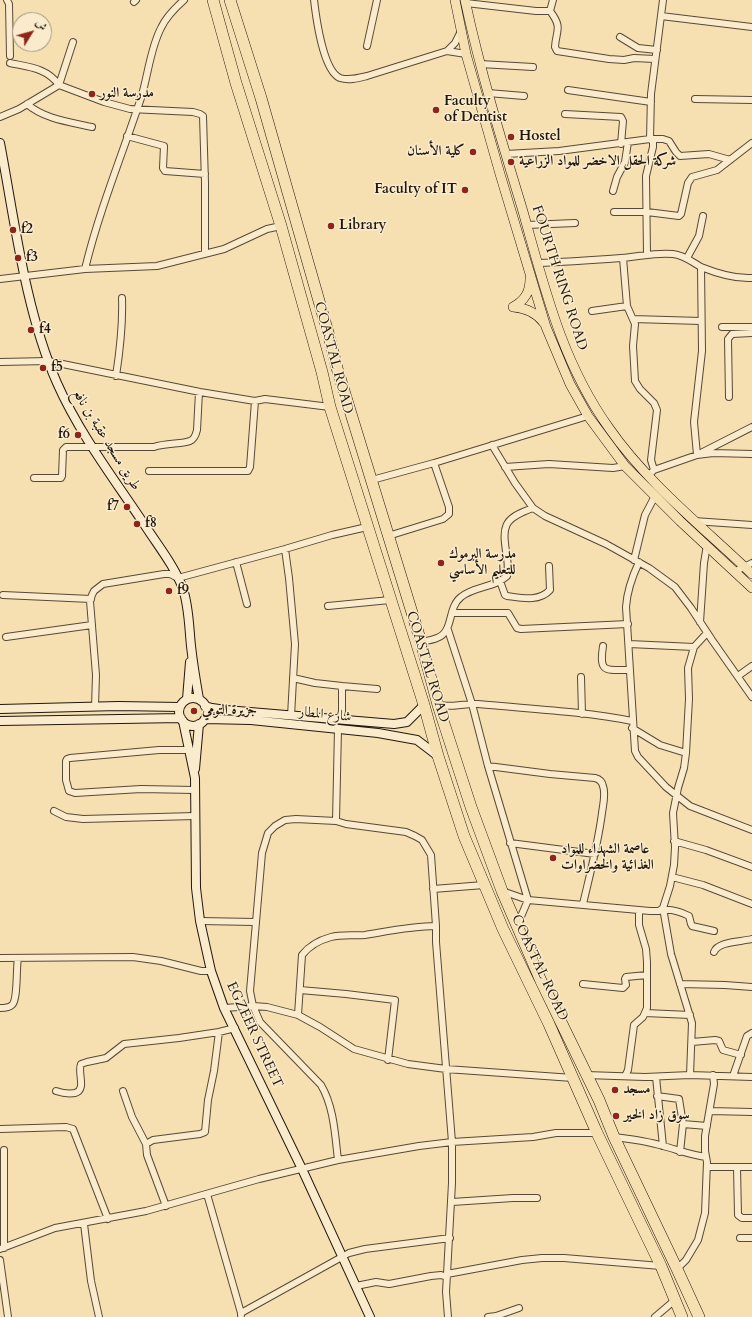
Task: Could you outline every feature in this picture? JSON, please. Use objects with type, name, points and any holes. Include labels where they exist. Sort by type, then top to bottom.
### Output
[{"type":"highway","name":"COASTAL ROAD","points":[[213,0],[236,83],[281,226],[313,338],[330,407],[464,836],[503,930],[549,1024],[598,1133],[661,1266],[682,1317]]},
{"type":"highway","name":"COASTAL ROAD","points":[[230,0],[261,98],[337,368],[421,642],[438,705],[471,807],[502,891],[517,926],[599,1100],[614,1137],[677,1269],[698,1317]]},
{"type":"highway","points":[[313,338],[323,342],[329,336]]},
{"type":"highway","points":[[322,372],[324,366],[327,364],[334,365],[337,368]]},
{"type":"main road","name":"FOURTH RING ROAD","points":[[455,0],[460,33],[480,104],[546,327],[562,368],[588,416],[625,466],[654,496],[752,588]]},
{"type":"main road","name":"FOURTH RING ROAD","points":[[465,1],[488,94],[538,263],[560,334],[581,382],[609,429],[631,457],[651,473],[694,521],[748,565],[752,574]]},
{"type":"main road","points":[[530,274],[530,285],[526,296],[522,302],[513,307],[527,309],[534,313],[540,318],[546,327]]},
{"type":"street","points":[[7,0],[10,56]]},
{"type":"street","points":[[85,269],[94,233],[137,110],[157,36],[166,19],[184,0]]},
{"type":"street","points":[[314,0],[324,51],[334,73],[341,78],[350,79],[367,76],[447,51],[466,54]]},
{"type":"street","points":[[367,46],[377,0]]},
{"type":"street","points":[[550,11],[553,0]]},
{"type":"street","points":[[647,254],[646,176],[653,147],[653,142],[650,139],[651,102],[663,0]]},
{"type":"street","points":[[465,1],[536,11],[550,11]]},
{"type":"street","points":[[550,11],[558,25],[555,47],[557,51],[609,59],[655,59]]},
{"type":"street","points":[[661,16],[752,28]]},
{"type":"street","points":[[447,51],[455,43],[460,33]]},
{"type":"street","points":[[620,37],[638,48],[657,50]]},
{"type":"street","points":[[0,116],[27,104],[59,85],[73,42]]},
{"type":"street","points":[[10,63],[32,67],[45,72],[54,77],[59,85],[104,102],[137,110],[193,112],[203,116],[205,254]]},
{"type":"street","points":[[480,64],[533,68]]},
{"type":"street","points":[[568,90],[651,102]]},
{"type":"street","points":[[488,94],[524,96]]},
{"type":"street","points":[[695,99],[752,100]]},
{"type":"street","points":[[27,104],[34,111],[45,115],[92,127]]},
{"type":"street","points":[[565,114],[621,117],[623,121],[621,144]]},
{"type":"street","points":[[127,136],[164,146],[163,168],[165,171],[205,174]]},
{"type":"street","points":[[506,154],[559,151],[650,139],[669,141],[680,156],[709,154],[730,160]]},
{"type":"street","points":[[613,191],[617,177],[626,162],[628,142]]},
{"type":"street","name":"طريق مسجد عقبة بن نافع","points":[[0,143],[34,319],[48,361],[69,408],[93,448],[154,539],[178,578],[186,602],[199,699]]},
{"type":"street","points":[[614,212],[647,212],[679,216],[681,214],[688,183],[692,177],[697,174],[714,171],[752,143]]},
{"type":"street","points":[[687,258],[699,236],[703,216]]},
{"type":"street","points":[[527,225],[575,223]]},
{"type":"street","points":[[0,279],[85,269],[157,266],[224,249],[267,229],[281,226]]},
{"type":"street","points":[[538,263],[623,258],[647,254],[675,254],[687,258],[701,266],[730,276],[752,278]]},
{"type":"street","points":[[623,258],[627,306],[635,324],[633,346],[635,381],[640,389],[654,403],[657,410],[651,460],[651,473],[696,455],[752,428]]},
{"type":"street","points":[[696,455],[694,422],[701,358],[701,266]]},
{"type":"street","points":[[116,376],[122,331],[122,298]]},
{"type":"street","points":[[592,311],[627,306]]},
{"type":"street","points":[[633,318],[701,321]]},
{"type":"street","points":[[722,327],[752,327]]},
{"type":"street","points":[[729,397],[728,338],[732,334],[752,333]]},
{"type":"street","points":[[0,362],[48,361],[199,392],[255,401],[265,399],[330,407]]},
{"type":"street","points":[[34,478],[61,478],[64,448],[154,447],[162,444],[190,441],[196,436],[199,392]]},
{"type":"street","points":[[149,471],[248,471],[250,467],[255,401]]},
{"type":"street","points":[[372,480],[434,463],[588,416]]},
{"type":"street","points":[[492,445],[533,508],[545,516],[606,544],[637,561],[675,587],[752,697]]},
{"type":"street","points":[[696,455],[713,453],[752,454]]},
{"type":"street","points":[[388,536],[443,519],[449,514],[450,510],[448,502],[434,463]]},
{"type":"street","points":[[505,467],[549,464],[613,468],[625,466]]},
{"type":"street","points":[[654,496],[644,515],[637,561],[626,596],[632,728],[635,751],[638,757],[666,787],[690,806],[752,830]]},
{"type":"street","points":[[517,926],[528,900],[488,766],[472,704],[448,630],[455,604],[461,596],[468,592],[500,581],[507,576],[508,571],[504,534],[508,522],[518,513],[533,508]]},
{"type":"street","points":[[694,521],[752,525]]},
{"type":"street","points":[[95,707],[96,675],[91,598],[94,591],[103,584],[164,574],[170,574],[178,578],[332,535],[368,527]]},
{"type":"street","points":[[700,622],[707,545]]},
{"type":"street","points":[[284,549],[289,578],[295,644],[291,716]]},
{"type":"street","points":[[236,562],[247,604]]},
{"type":"street","points":[[736,572],[748,565]]},
{"type":"street","points":[[500,581],[505,595],[507,596],[536,598],[544,596],[550,590],[549,566]]},
{"type":"street","points":[[3,595],[91,598]]},
{"type":"street","points":[[328,606],[390,600]]},
{"type":"street","points":[[452,613],[508,613],[517,628],[521,629],[628,624]]},
{"type":"street","points":[[6,637],[92,625]]},
{"type":"street","points":[[421,642],[437,638],[448,630]]},
{"type":"street","points":[[690,1074],[692,1023],[671,954],[663,909],[672,877],[675,854],[673,813],[676,795],[684,768],[686,753],[689,699],[688,668],[694,647],[707,633]]},
{"type":"street","points":[[629,644],[694,647]]},
{"type":"street","points":[[604,646],[601,661],[603,667],[610,670],[629,670]]},
{"type":"street","name":"طريق مسجد عقبة بن نافع","points":[[186,699],[191,647]]},
{"type":"street","points":[[738,676],[752,666]]},
{"type":"street","points":[[581,677],[582,714]]},
{"type":"street","points":[[293,678],[314,683],[377,689]]},
{"type":"street","points":[[340,720],[342,711],[342,686]]},
{"type":"street","points":[[182,720],[179,714],[180,707],[186,699],[199,699],[205,706],[206,712],[202,721],[195,778]]},
{"type":"street","points":[[438,705],[447,707],[472,704],[607,716],[632,721]]},
{"type":"street","name":"شارع المطار","points":[[205,706],[291,716],[394,724],[406,722],[424,705]]},
{"type":"street","points":[[0,709],[180,707]]},
{"type":"street","points":[[0,721],[182,720],[191,725],[202,721]]},
{"type":"street","name":"EGZEER STREET","points":[[182,720],[195,778],[196,888],[200,921],[212,971],[224,1008],[302,1169],[370,1317]]},
{"type":"street","name":"شارع المطار","points":[[202,721],[251,720],[378,733],[417,740],[438,756]]},
{"type":"street","points":[[378,733],[379,723]]},
{"type":"street","points":[[632,728],[660,745],[686,753]]},
{"type":"street","points":[[336,821],[338,729]]},
{"type":"street","points":[[189,750],[159,750],[70,758],[66,761],[66,780],[69,791],[75,793],[141,790],[194,790]]},
{"type":"street","points":[[488,766],[595,778],[600,780],[603,785],[604,792],[595,854],[583,904]]},
{"type":"street","points":[[54,812],[66,817],[83,819],[195,816]]},
{"type":"street","points":[[338,1160],[332,1115],[329,1100],[325,1092],[321,1085],[260,1022],[253,1006],[250,991],[262,853],[268,833],[275,826],[285,820],[296,819],[336,821],[346,824],[406,832],[422,840],[430,855],[452,1142],[452,1202],[446,1292],[448,1317]]},
{"type":"street","points":[[674,841],[706,850],[752,867]]},
{"type":"street","points":[[510,843],[595,854]]},
{"type":"street","points":[[672,877],[703,885],[752,904]]},
{"type":"street","points":[[433,889],[484,885]]},
{"type":"street","points":[[502,891],[528,900],[639,910],[672,910],[689,916],[690,924],[692,926],[714,931]]},
{"type":"street","points":[[625,1076],[628,1070],[634,1025],[645,1013],[647,1008],[646,949],[639,925],[639,910]]},
{"type":"street","points":[[200,921],[255,922]]},
{"type":"street","points":[[298,1015],[302,955],[318,942],[335,936],[363,935],[420,926],[436,926]]},
{"type":"street","points":[[714,952],[715,949],[721,945],[752,939]]},
{"type":"street","points":[[0,958],[133,957],[161,961],[201,971],[212,971]]},
{"type":"street","points":[[0,1008],[9,1007],[16,998],[16,972],[18,958]]},
{"type":"street","points":[[583,984],[623,988],[626,985],[626,977],[647,975]]},
{"type":"street","points":[[680,984],[752,987]]},
{"type":"street","points":[[300,990],[395,1000],[388,1060]]},
{"type":"street","points":[[224,1008],[253,1006],[267,1007],[298,1015],[354,1049],[388,1060],[446,1069],[573,1078]]},
{"type":"street","points":[[645,1013],[690,1015]]},
{"type":"street","points":[[56,1091],[72,1093],[78,1092],[81,1089],[81,1064],[106,1058],[124,1044],[219,1032],[235,1028]]},
{"type":"street","points":[[146,1144],[152,1140],[200,1134],[205,1132],[208,1100],[214,1072],[219,1032]]},
{"type":"street","points":[[733,1076],[747,1036],[752,1033]]},
{"type":"street","points":[[692,1042],[715,1040],[719,1042],[723,1050],[741,1055]]},
{"type":"street","points":[[586,1075],[656,1077],[690,1074],[752,1078]]},
{"type":"street","points":[[677,1269],[686,1260],[693,1249],[702,1228],[705,1213],[707,1167],[705,1136],[714,1084],[713,1075]]},
{"type":"street","points":[[656,1077],[663,1146]]},
{"type":"street","points":[[123,1090],[132,1117],[146,1144],[147,1155],[166,1206]]},
{"type":"street","points":[[657,1096],[679,1099],[683,1124],[680,1152]]},
{"type":"street","points":[[710,1112],[752,1112]]},
{"type":"street","points":[[683,1124],[706,1126]]},
{"type":"street","points":[[0,1129],[66,1127],[73,1129],[108,1219]]},
{"type":"street","points":[[4,1150],[2,1248],[55,1228],[84,1224],[146,1211],[338,1160],[452,1142],[533,1137],[556,1133],[598,1133]]},
{"type":"street","points":[[614,1137],[633,1139],[663,1146],[680,1152],[706,1157]]},
{"type":"street","points":[[707,1167],[752,1167]]},
{"type":"street","points":[[737,1167],[738,1215],[742,1218],[752,1218]]},
{"type":"street","points":[[207,1194],[241,1315],[349,1253],[360,1250],[450,1238]]},
{"type":"street","points":[[452,1202],[537,1198]]},
{"type":"street","points":[[84,1224],[91,1281],[99,1317]]},
{"type":"street","points":[[740,1238],[752,1238]]},
{"type":"street","points":[[356,1286],[376,1282],[389,1284],[430,1276],[447,1275],[522,1260],[542,1258],[564,1258],[661,1266]]},
{"type":"street","points":[[0,1260],[8,1317]]},
{"type":"street","points":[[655,1317],[675,1300]]},
{"type":"street","points":[[488,1317],[496,1316],[519,1308]]},
{"type":"place","name":"مدرسة النور","points":[[92,94]]},
{"type":"place","name":"Faculty of Dentist","points":[[436,110]]},
{"type":"place","name":"Hostel","points":[[511,137]]},
{"type":"place","name":"كلية الأسنان","points":[[473,152]]},
{"type":"place","name":"شركة الحقل الاخضر للمواد الزراعية","points":[[511,162]]},
{"type":"place","name":"Faculty of IT","points":[[465,190]]},
{"type":"place","name":"Library","points":[[331,226]]},
{"type":"place","name":"f2","points":[[13,230]]},
{"type":"place","name":"f3","points":[[18,258]]},
{"type":"place","name":"f4","points":[[31,330]]},
{"type":"place","name":"f5","points":[[43,368]]},
{"type":"place","name":"f6","points":[[78,435]]},
{"type":"place","name":"f7","points":[[127,507]]},
{"type":"place","name":"f8","points":[[137,524]]},
{"type":"place","name":"مدرسة اليرموك للتعليم الأساسي","points":[[441,563]]},
{"type":"place","name":"f9","points":[[169,591]]},
{"type":"place","name":"جزيرة التومي","points":[[194,711]]},
{"type":"place","name":"عاصمة الشهداء للمواد الغذائية والخضراوات","points":[[553,858]]},
{"type":"place","name":"مسجد","points":[[615,1090]]},
{"type":"place","name":"سوق زاد الخير","points":[[616,1116]]}]
